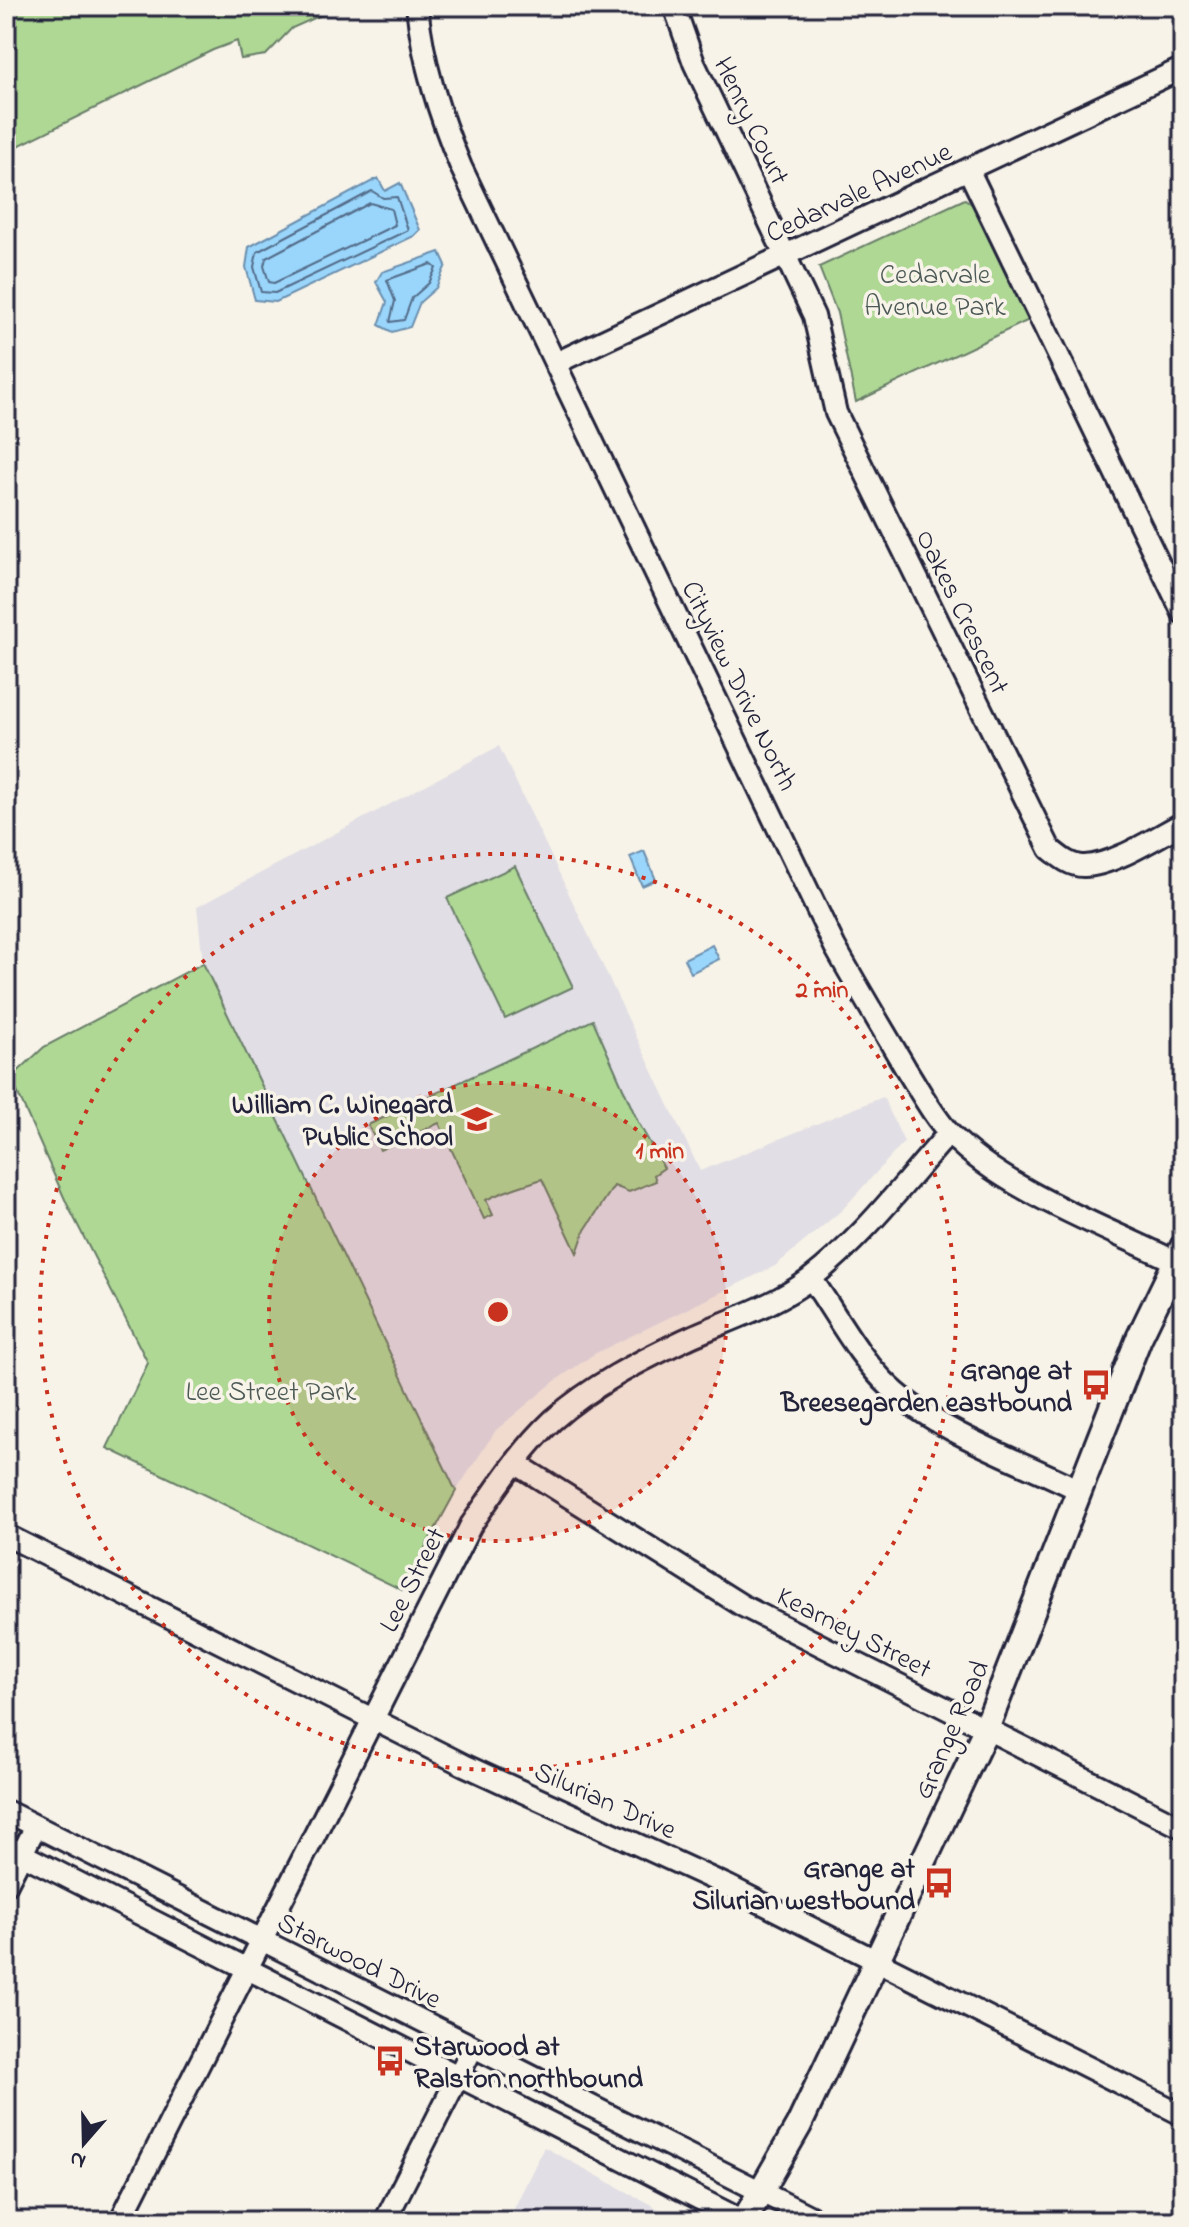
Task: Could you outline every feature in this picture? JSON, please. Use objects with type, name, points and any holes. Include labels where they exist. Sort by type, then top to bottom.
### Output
[{"type":"main road","name":"Grange Road","points":[[744,2221],[762,2192],[877,1962],[986,1729],[1079,1490],[1178,1254]]},
{"type":"street","name":"Cityview Drive North","points":[[417,6],[421,48],[436,105],[461,167],[835,947],[892,1046],[949,1133],[995,1171],[1178,1254]]},
{"type":"street","name":"Henry Court","points":[[676,7],[694,63],[787,256]]},
{"type":"street","name":"Cedarvale Avenue","points":[[556,363],[1183,68]]},
{"type":"street","points":[[969,171],[1183,613]]},
{"type":"street","name":"Oakes Crescent","points":[[787,256],[814,316],[836,413],[1050,849],[1065,861],[1083,866],[1104,862],[1183,823]]},
{"type":"street","name":"Lee Street","points":[[120,2221],[471,1525],[515,1463],[552,1421],[591,1389],[682,1341],[789,1293],[811,1278],[851,1241],[949,1133]]},
{"type":"street","points":[[811,1278],[874,1370],[904,1400],[937,1421],[1079,1490]]},
{"type":"street","name":"Kearney Street","points":[[515,1463],[743,1606],[1183,1828]]},
{"type":"street","name":"Silurian Drive","points":[[6,1535],[373,1720],[728,1886],[1183,2115]]},
{"type":"street","name":"Starwood Drive","points":[[6,1811],[819,2221]]},
{"type":"street","points":[[6,1885],[14,1850],[36,1826]]},
{"type":"street","points":[[14,1850],[744,2221]]},
{"type":"street","points":[[385,2221],[473,2047]]},
{"type":"shaded area","name":"William C. Winegard Public School","points":[[499,746],[700,1171],[883,1097],[904,1142],[842,1210],[775,1266],[594,1354],[555,1381],[496,1430],[456,1491],[203,963],[197,907]]},
{"type":"shaded area","points":[[544,2147],[681,2221],[508,2221]]},
{"type":"green space","points":[[6,6],[350,6],[337,8],[292,28],[266,55],[241,59],[237,41],[213,50],[6,152]]},
{"type":"green space","name":"Cedarvale Avenue Park","points":[[965,199],[973,205],[1029,320],[856,402],[837,313],[819,267]]},
{"type":"green space","points":[[515,866],[573,987],[505,1019],[447,898]]},
{"type":"green space","name":"Lee Street Park","points":[[203,963],[456,1491],[402,1590],[107,1448],[148,1363],[67,1204],[11,1078],[44,1047]]},
{"type":"green space","points":[[593,1020],[638,1122],[664,1168],[654,1175],[656,1181],[629,1192],[614,1186],[585,1230],[577,1253],[542,1179],[486,1200],[493,1215],[484,1219],[439,1123],[380,1150],[368,1125]]},
{"type":"water","points":[[378,178],[385,191],[400,183],[420,230],[414,236],[276,302],[255,300],[246,267],[249,247]]},
{"type":"water","points":[[440,252],[446,265],[436,288],[420,302],[410,327],[392,332],[379,325],[387,302],[376,282],[382,272]]},
{"type":"water","points":[[644,851],[656,880],[642,886],[630,857]]},
{"type":"water","points":[[712,945],[719,959],[691,973],[684,959]]},
{"type":"place","name":"William C. Winegard Public School","points":[[477,1119]]},
{"type":"place","name":"Grange at Breesegarden eastbound","points":[[1096,1385]]},
{"type":"place","name":"Grange at Silurian westbound","points":[[939,1883]]},
{"type":"place","name":"Starwood at Ralston northbound","points":[[390,2061]]}]
